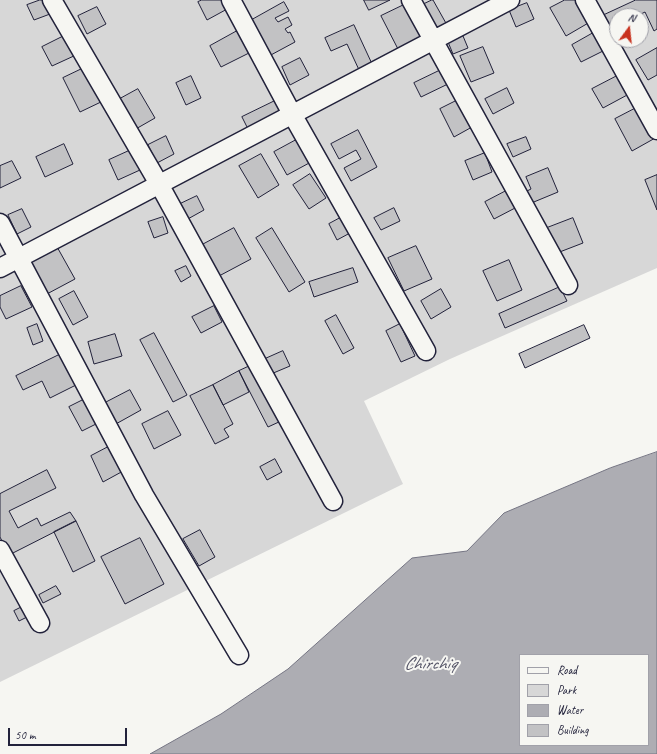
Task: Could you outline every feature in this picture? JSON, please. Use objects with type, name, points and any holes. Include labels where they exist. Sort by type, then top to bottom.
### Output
[{"type":"street","points":[[52,0],[159,184],[333,501]]},
{"type":"street","points":[[230,0],[292,114],[426,351]]},
{"type":"street","points":[[411,0],[568,285]]},
{"type":"street","points":[[0,268],[510,0]]},
{"type":"street","points":[[585,0],[657,130]]},
{"type":"street","points":[[0,223],[20,258],[144,495],[239,655]]},
{"type":"street","points":[[0,550],[40,623]]},
{"type":"green space","points":[[0,0],[657,0],[657,268],[450,359],[364,401],[403,484],[0,682]]},
{"type":"water","name":"Chirchiq","points":[[657,452],[657,754],[150,754],[221,714],[288,669],[412,558],[467,551],[504,513],[610,468]]},
{"type":"building","points":[[44,0],[50,14],[34,20],[27,5]]},
{"type":"building","points":[[202,0],[225,0],[229,8],[207,20],[198,2]]},
{"type":"building","points":[[364,0],[390,0],[369,10]]},
{"type":"building","points":[[432,0],[447,25],[434,31],[420,6]]},
{"type":"building","points":[[565,0],[578,0],[590,22],[566,36],[550,8]]},
{"type":"building","points":[[636,0],[657,0],[657,29],[654,31],[649,20],[649,8],[619,8]]},
{"type":"building","points":[[284,2],[289,11],[275,18],[278,22],[288,17],[292,25],[285,29],[288,33],[290,32],[295,42],[269,56],[250,21]]},
{"type":"building","points":[[408,3],[426,38],[399,51],[381,16]]},
{"type":"building","points":[[527,3],[534,19],[516,27],[509,10]]},
{"type":"building","points":[[97,7],[106,24],[87,34],[78,16]]},
{"type":"building","points":[[609,13],[609,30],[602,16]]},
{"type":"building","points":[[354,25],[373,66],[360,72],[347,44],[331,51],[325,38]]},
{"type":"building","points":[[239,30],[251,52],[221,67],[210,46]]},
{"type":"building","points":[[595,32],[605,50],[581,62],[572,45]]},
{"type":"building","points":[[66,35],[76,55],[52,66],[42,47]]},
{"type":"building","points":[[463,36],[468,48],[453,54],[448,42]]},
{"type":"building","points":[[483,47],[494,73],[471,82],[460,56]]},
{"type":"building","points":[[657,48],[657,75],[648,80],[636,60]]},
{"type":"building","points":[[300,58],[309,75],[290,85],[282,67]]},
{"type":"building","points":[[86,67],[103,101],[80,112],[63,78]]},
{"type":"building","points":[[443,69],[450,83],[421,97],[414,83]]},
{"type":"building","points":[[619,75],[629,94],[603,108],[592,89]]},
{"type":"building","points":[[191,76],[201,98],[186,105],[176,83]]},
{"type":"building","points":[[507,88],[514,103],[493,114],[485,99]]},
{"type":"building","points":[[138,89],[155,118],[134,130],[118,100]]},
{"type":"building","points":[[281,98],[287,111],[248,129],[242,117]]},
{"type":"building","points":[[458,100],[472,127],[454,137],[440,109]]},
{"type":"building","points":[[640,106],[657,137],[632,151],[615,119]]},
{"type":"building","points":[[358,130],[377,167],[351,181],[344,168],[361,159],[356,150],[339,159],[331,144]]},
{"type":"building","points":[[166,136],[174,154],[157,163],[148,145]]},
{"type":"building","points":[[526,137],[531,149],[513,157],[507,144]]},
{"type":"building","points":[[298,139],[311,162],[287,175],[274,152]]},
{"type":"building","points":[[64,144],[73,164],[45,177],[36,157]]},
{"type":"building","points":[[131,150],[140,170],[118,180],[109,160]]},
{"type":"building","points":[[485,153],[492,172],[473,180],[465,161]]},
{"type":"building","points":[[261,154],[279,185],[258,198],[239,166]]},
{"type":"building","points":[[12,161],[21,178],[0,188],[0,166]]},
{"type":"building","points":[[548,168],[558,192],[529,204],[525,192],[531,189],[526,177]]},
{"type":"building","points":[[310,174],[326,198],[309,209],[293,185]]},
{"type":"building","points":[[657,175],[657,210],[645,180]]},
{"type":"building","points":[[508,190],[517,207],[494,219],[485,202]]},
{"type":"building","points":[[197,196],[204,210],[186,220],[178,205]]},
{"type":"building","points":[[394,208],[400,221],[381,230],[374,218]]},
{"type":"building","points":[[22,209],[31,227],[17,234],[8,215]]},
{"type":"building","points":[[163,217],[168,233],[154,238],[148,222]]},
{"type":"building","points":[[342,217],[350,233],[337,240],[329,224]]},
{"type":"building","points":[[573,218],[583,243],[557,253],[547,228]]},
{"type":"building","points":[[234,228],[251,259],[219,276],[202,245]]},
{"type":"building","points":[[272,228],[305,282],[289,292],[256,238]]},
{"type":"building","points":[[56,245],[75,279],[45,295],[26,262]]},
{"type":"building","points":[[416,246],[432,279],[404,291],[388,258]]},
{"type":"building","points":[[509,260],[522,290],[497,301],[483,271]]},
{"type":"building","points":[[186,266],[191,276],[181,282],[175,271]]},
{"type":"building","points":[[353,268],[358,282],[314,297],[309,282]]},
{"type":"building","points":[[21,286],[32,307],[6,319],[0,307],[0,296]]},
{"type":"building","points":[[560,287],[567,301],[505,328],[499,314]]},
{"type":"building","points":[[441,289],[451,307],[431,319],[421,301]]},
{"type":"building","points":[[74,291],[88,317],[73,325],[59,299]]},
{"type":"building","points":[[214,306],[222,322],[201,333],[192,317]]},
{"type":"building","points":[[336,315],[354,348],[343,354],[325,321]]},
{"type":"building","points":[[37,324],[43,341],[33,345],[27,328]]},
{"type":"building","points":[[400,324],[415,356],[401,362],[386,331]]},
{"type":"building","points":[[584,325],[590,338],[525,368],[519,354]]},
{"type":"building","points":[[154,333],[187,395],[173,402],[140,340]]},
{"type":"building","points":[[115,334],[122,356],[94,364],[88,342]]},
{"type":"building","points":[[283,351],[290,366],[271,374],[265,359]]},
{"type":"building","points":[[61,354],[76,385],[50,398],[42,381],[23,390],[16,376]]},
{"type":"building","points":[[252,365],[281,421],[268,427],[239,371]]},
{"type":"building","points":[[239,371],[249,392],[223,405],[213,385]]},
{"type":"building","points":[[213,385],[233,424],[224,429],[229,437],[215,444],[190,396]]},
{"type":"building","points":[[130,390],[141,410],[114,425],[103,404]]},
{"type":"building","points":[[87,398],[100,422],[82,431],[69,407]]},
{"type":"building","points":[[168,411],[181,435],[154,449],[142,424]]},
{"type":"building","points":[[112,445],[125,470],[103,482],[91,456]]},
{"type":"building","points":[[275,459],[282,472],[267,480],[260,467]]},
{"type":"building","points":[[47,470],[56,488],[9,511],[18,528],[37,518],[41,526],[70,512],[76,521],[9,555],[0,537],[0,494]]},
{"type":"building","points":[[76,521],[95,561],[73,572],[54,532]]},
{"type":"building","points":[[200,530],[215,557],[199,566],[183,539]]},
{"type":"building","points":[[140,538],[164,584],[125,604],[101,557]]},
{"type":"building","points":[[56,586],[61,594],[43,603],[39,595]]},
{"type":"building","points":[[24,606],[29,616],[19,621],[14,611]]}]
